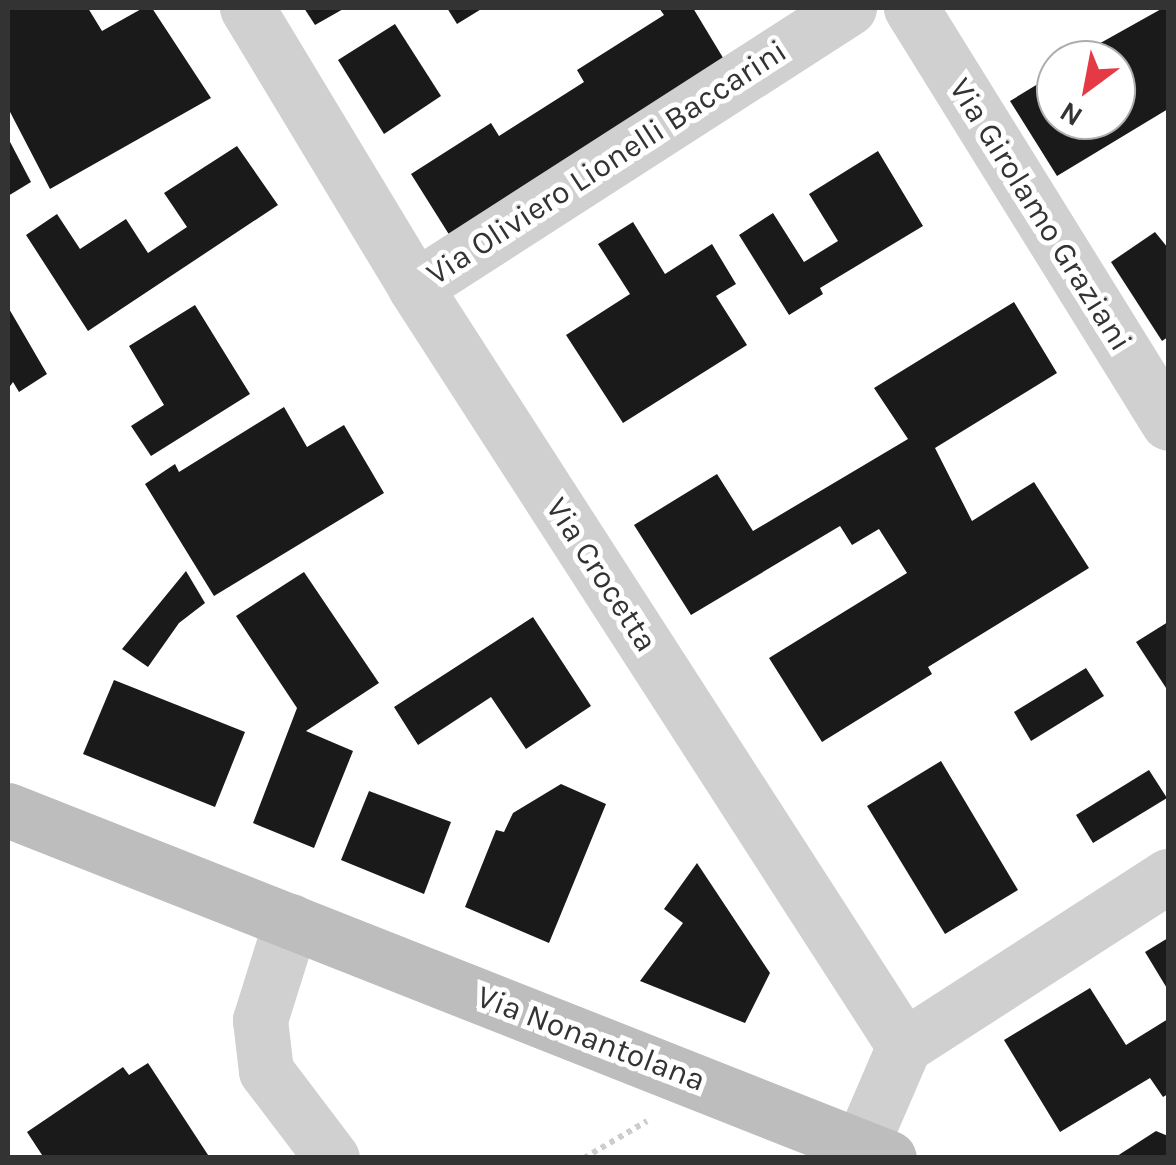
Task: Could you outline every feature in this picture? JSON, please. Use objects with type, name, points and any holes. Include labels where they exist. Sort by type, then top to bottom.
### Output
[{"type":"street","name":"Via Crocetta","points":[[247,8],[415,287],[904,1046]]},
{"type":"street","name":"Via Oliviero Lionelli Baccarini","points":[[415,287],[849,8]]},
{"type":"street","name":"Via Girolamo Graziani","points":[[910,8],[1168,422]]},
{"type":"street","name":"Via Nonantolana","points":[[8,810],[875,1152]]},
{"type":"street","points":[[875,1152],[904,1046],[1168,876]]},
{"type":"street","points":[[292,922],[260,1020],[266,1071],[332,1158]]},
{"type":"building","points":[[8,8],[88,8],[102,31],[143,8],[152,8],[211,98],[50,189],[8,108]]},
{"type":"building","points":[[304,8],[345,8],[315,25]]},
{"type":"building","points":[[447,8],[483,8],[457,24]]},
{"type":"building","points":[[659,8],[693,8],[731,71],[455,244],[411,174],[491,123],[499,136],[584,82],[577,70],[664,15]]},
{"type":"building","points":[[1168,8],[1168,109],[1136,128],[1136,40],[1106,40]]},
{"type":"building","points":[[395,24],[441,96],[384,134],[338,60]]},
{"type":"building","points":[[1036,85],[1036,140],[1117,140],[1057,176],[1010,101]]},
{"type":"building","points":[[8,138],[31,182],[8,196]]},
{"type":"building","points":[[237,146],[278,205],[88,331],[26,235],[57,214],[80,249],[126,219],[148,253],[187,227],[164,193]]},
{"type":"building","points":[[878,151],[923,226],[820,288],[823,294],[789,315],[739,235],[773,213],[804,262],[838,241],[809,194]]},
{"type":"building","points":[[633,222],[665,274],[712,244],[736,284],[716,296],[747,345],[623,423],[566,335],[630,294],[598,244]]},
{"type":"building","points":[[1155,232],[1168,248],[1168,337],[1162,341],[1111,262]]},
{"type":"building","points":[[1014,302],[1057,373],[935,448],[972,521],[1034,482],[1089,568],[928,667],[932,674],[822,742],[769,658],[907,573],[879,529],[852,545],[840,526],[691,615],[634,525],[717,474],[753,531],[908,439],[874,388]]},
{"type":"building","points":[[195,305],[250,394],[151,456],[131,426],[164,405],[129,346]]},
{"type":"building","points":[[8,307],[47,374],[19,392],[13,382],[8,389]]},
{"type":"building","points":[[284,407],[307,447],[344,425],[384,493],[214,596],[145,484],[175,464],[179,472]]},
{"type":"building","points":[[186,571],[205,603],[179,623],[148,667],[122,649]]},
{"type":"building","points":[[304,572],[379,683],[306,731],[353,751],[314,848],[253,823],[297,708],[236,616]]},
{"type":"building","points":[[533,617],[591,706],[526,749],[491,697],[418,745],[394,707]]},
{"type":"building","points":[[1168,622],[1168,691],[1136,642]]},
{"type":"building","points":[[1086,668],[1104,696],[1031,741],[1014,712]]},
{"type":"building","points":[[114,680],[245,732],[215,807],[83,754]]},
{"type":"building","points":[[941,761],[1018,890],[945,934],[867,806]]},
{"type":"building","points":[[1149,770],[1167,798],[1093,843],[1076,815]]},
{"type":"building","points":[[561,784],[606,804],[549,943],[465,907],[496,830],[504,832],[513,813]]},
{"type":"building","points":[[369,791],[451,822],[424,894],[341,860]]},
{"type":"building","points":[[697,863],[770,973],[745,1023],[640,981],[683,923],[664,909]]},
{"type":"building","points":[[1168,938],[1168,990],[1145,952]]},
{"type":"building","points":[[1090,988],[1126,1045],[1168,1019],[1168,1094],[1163,1097],[1150,1078],[1060,1132],[1004,1040]]},
{"type":"building","points":[[148,1063],[210,1158],[44,1158],[27,1132],[123,1067],[129,1075]]},
{"type":"building","points":[[1156,1131],[1168,1136],[1168,1158],[1114,1158]]}]
